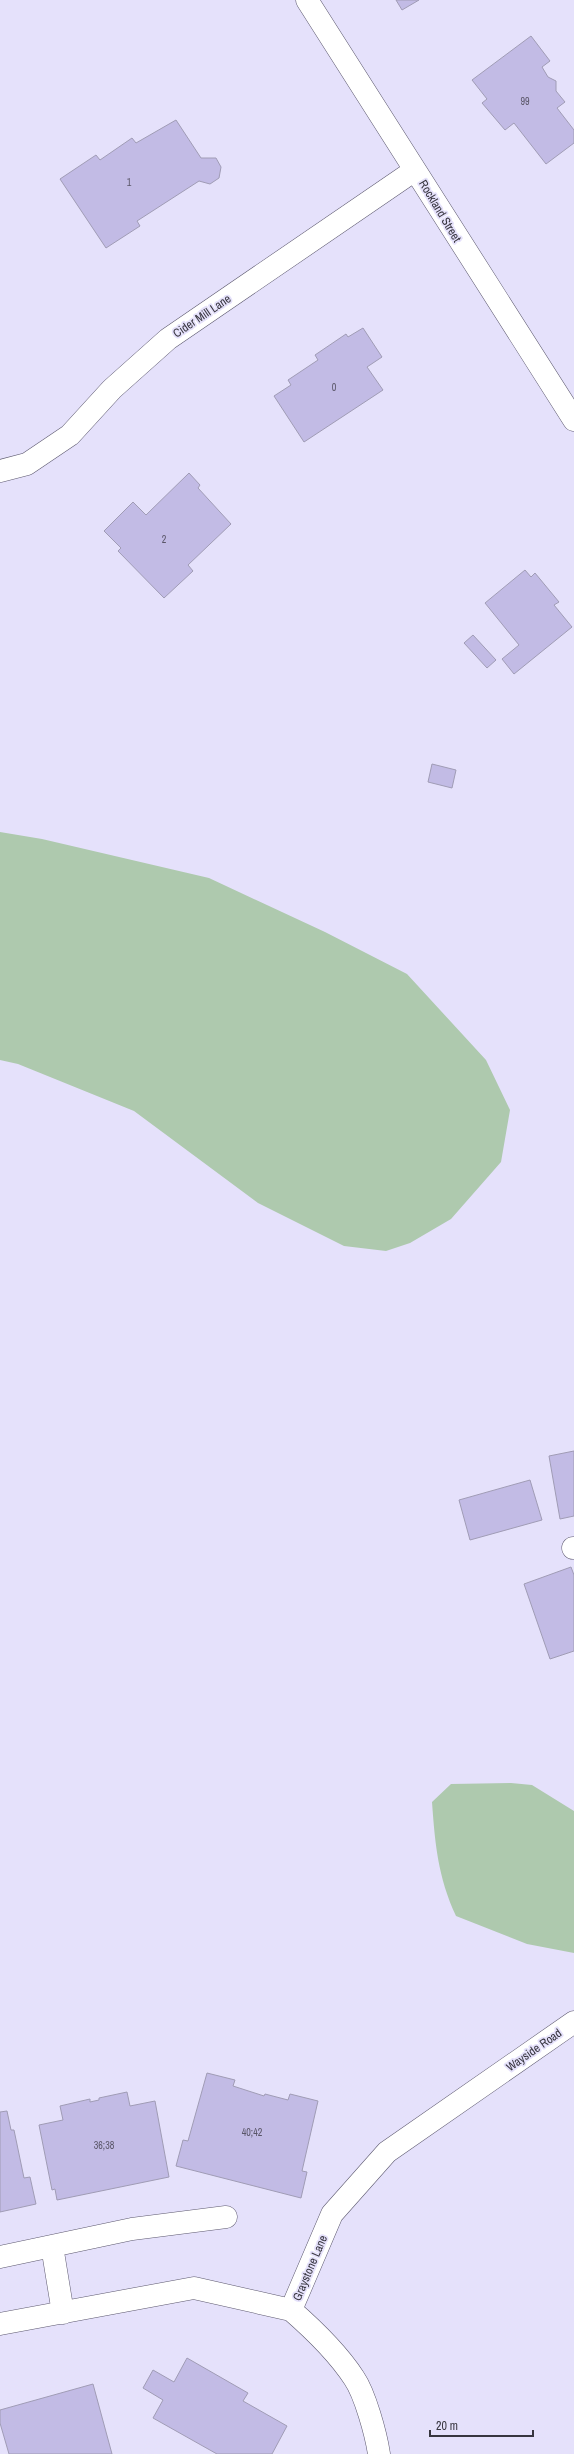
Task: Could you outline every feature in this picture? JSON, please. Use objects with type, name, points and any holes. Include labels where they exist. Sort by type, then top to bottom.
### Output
[{"type":"street","name":"Rockland Street","points":[[307,0],[574,420]]},
{"type":"street","name":"Cider Mill Lane","points":[[0,471],[27,464],[70,435],[112,389],[168,340],[415,170]]},
{"type":"street","name":"Wayside Road","points":[[495,2078],[574,2022]]},
{"type":"street","name":"Graystone Lane","points":[[0,2324],[194,2288],[291,2310],[332,2214],[387,2152],[495,2078]]},
{"type":"street","points":[[0,2257],[132,2229],[226,2217]]},
{"type":"street","points":[[52,2246],[63,2312]]},
{"type":"street","points":[[291,2310],[318,2334],[355,2379],[376,2435],[378,2454]]},
{"type":"green space","points":[[0,832],[42,839],[209,878],[325,932],[407,974],[486,1060],[510,1110],[501,1162],[451,1219],[410,1243],[386,1251],[344,1246],[258,1203],[134,1111],[18,1064],[0,1060]]},
{"type":"green space","points":[[511,1783],[532,1785],[574,1811],[574,1953],[527,1944],[456,1916],[450,1902],[438,1860],[432,1802],[451,1784]]},
{"type":"building","points":[[396,0],[419,0],[402,10]]},
{"type":"building","points":[[531,36],[550,61],[542,67],[548,77],[556,81],[556,91],[565,102],[557,108],[574,130],[574,143],[546,164],[514,123],[505,130],[482,103],[487,99],[472,80]]},
{"type":"building","points":[[176,120],[201,158],[216,158],[221,167],[219,178],[210,184],[199,181],[137,221],[140,226],[106,248],[60,179],[96,155],[100,160],[132,138],[136,143]]},
{"type":"building","points":[[363,328],[382,357],[367,367],[383,390],[304,442],[274,396],[291,385],[288,380],[318,360],[315,355],[346,334],[348,337]]},
{"type":"building","points":[[189,473],[200,485],[198,488],[231,524],[188,565],[193,571],[164,598],[118,551],[121,548],[104,531],[133,502],[146,515]]},
{"type":"building","points":[[525,570],[531,577],[535,573],[559,602],[554,605],[572,627],[514,674],[502,659],[519,645],[485,603]]},
{"type":"building","points":[[473,635],[496,660],[487,668],[464,643]]},
{"type":"building","points":[[432,764],[456,770],[452,788],[428,782]]},
{"type":"building","points":[[574,1451],[574,1516],[560,1519],[549,1456]]},
{"type":"building","points":[[530,1480],[542,1520],[470,1540],[459,1500]]},
{"type":"building","points":[[571,1567],[574,1575],[574,1651],[550,1659],[524,1584]]},
{"type":"building","points":[[207,2073],[235,2080],[233,2086],[264,2096],[265,2094],[288,2100],[290,2094],[318,2101],[302,2171],[307,2172],[301,2198],[176,2166],[183,2140],[188,2141]]},
{"type":"building","points":[[127,2092],[130,2106],[155,2101],[169,2177],[57,2200],[55,2189],[52,2190],[39,2125],[63,2120],[60,2106],[90,2099],[90,2102],[99,2100],[99,2098]]},
{"type":"building","points":[[7,2111],[11,2130],[14,2130],[24,2178],[30,2177],[36,2204],[0,2212],[0,2112]]},
{"type":"building","points":[[187,2358],[248,2393],[243,2401],[287,2426],[272,2454],[217,2454],[153,2418],[163,2400],[143,2388],[153,2370],[174,2382]]},
{"type":"building","points":[[93,2384],[112,2454],[9,2454],[0,2423],[0,2410]]}]
